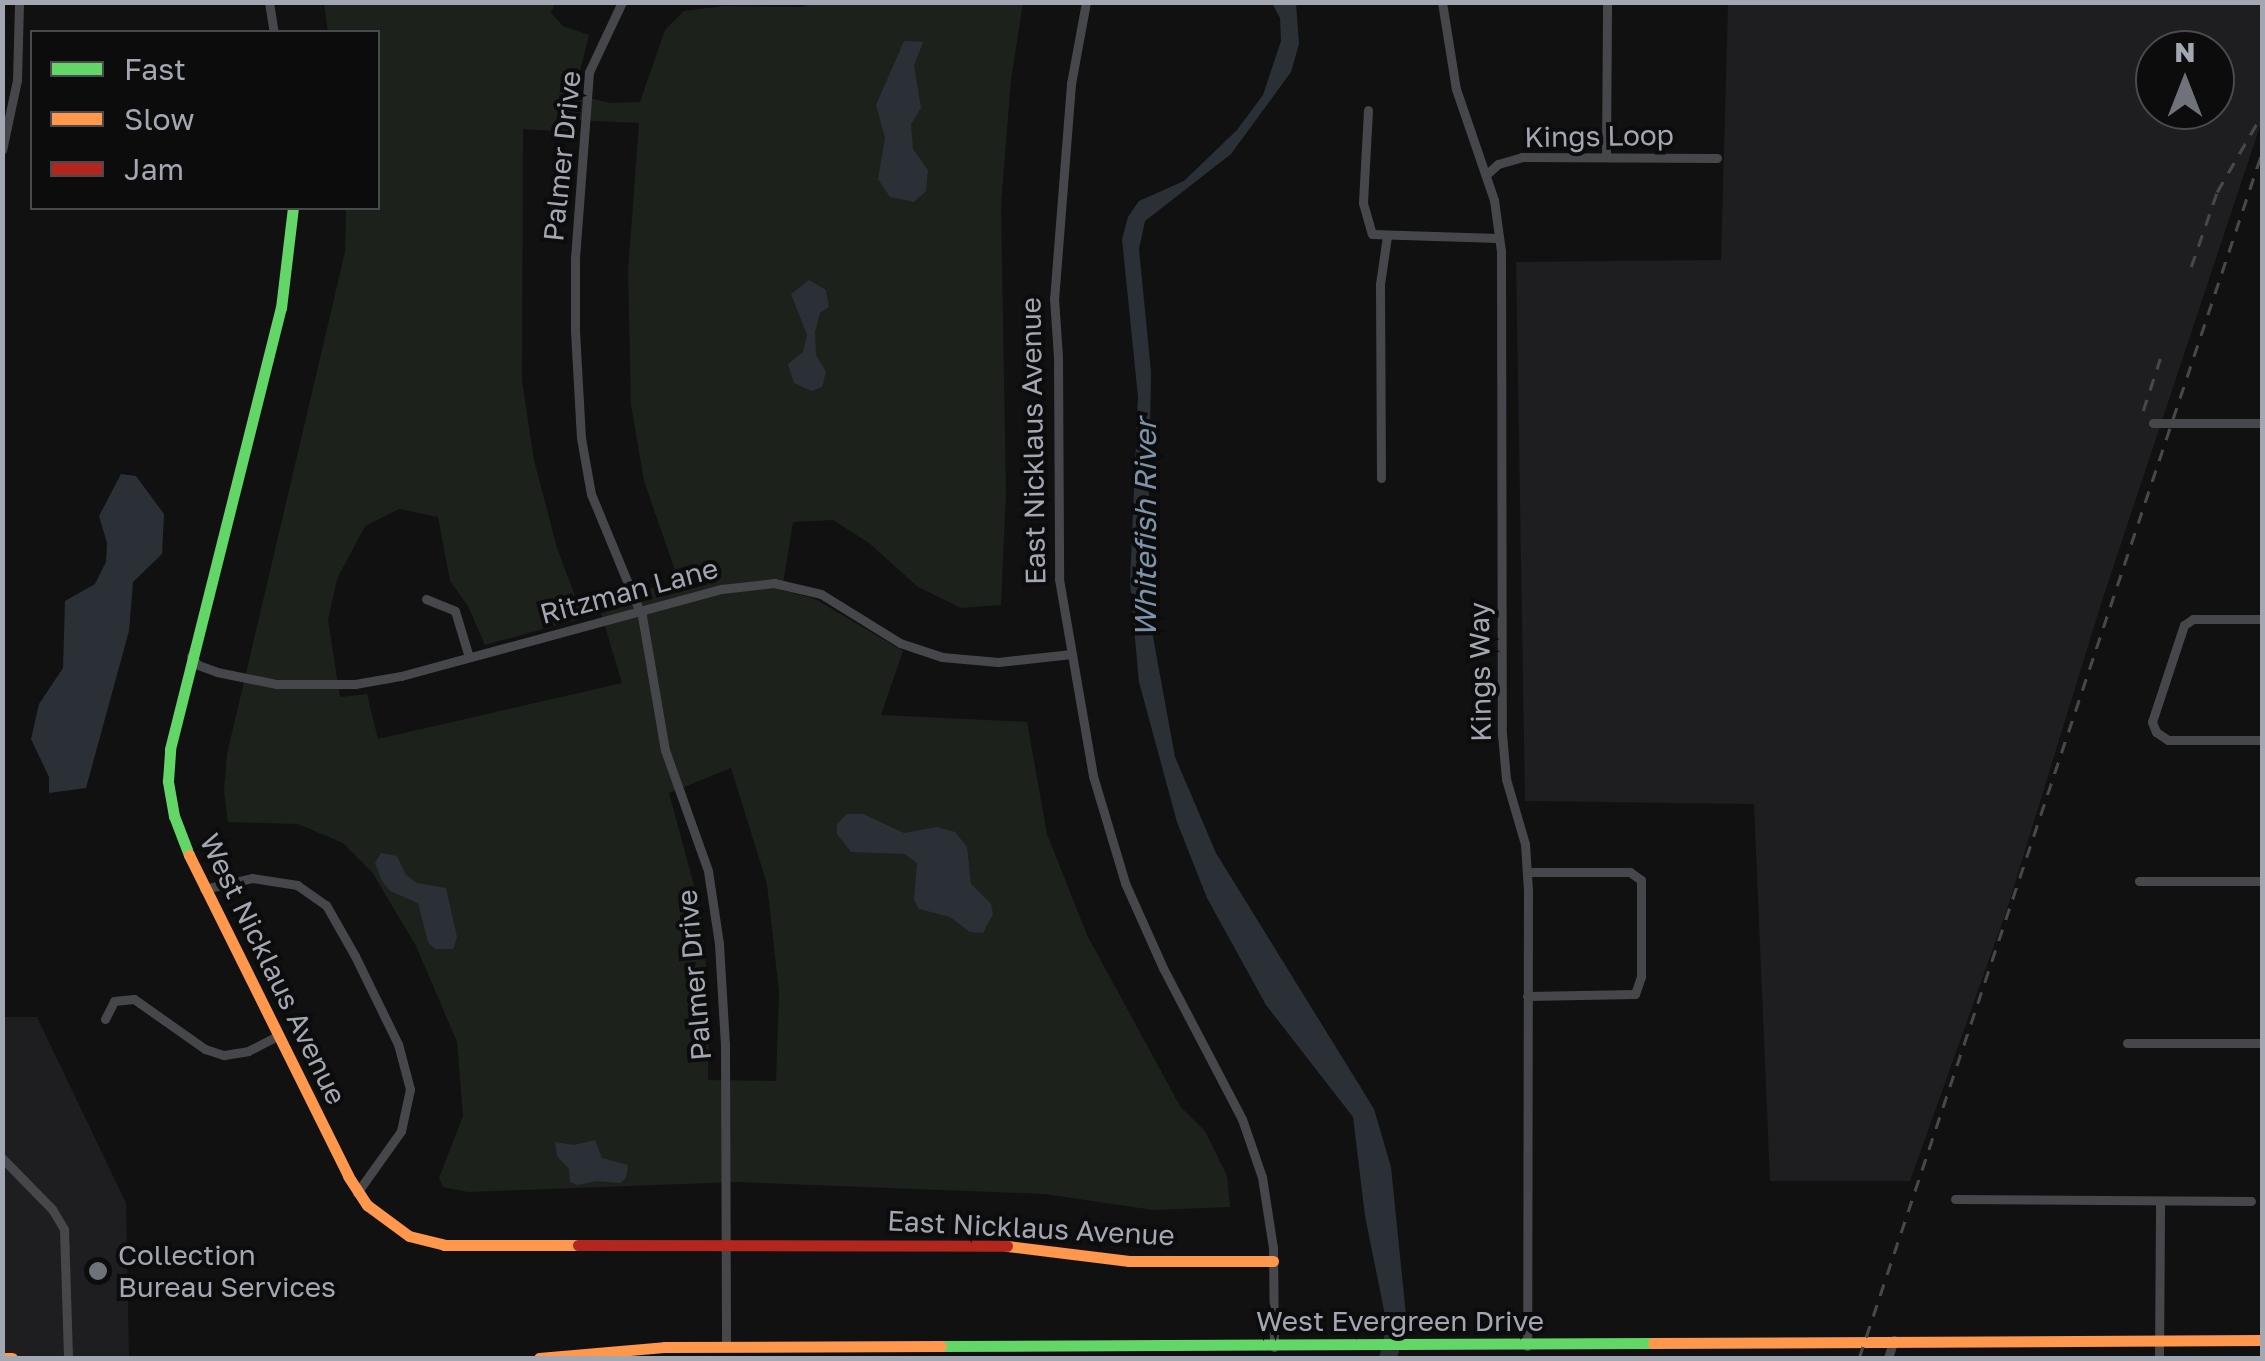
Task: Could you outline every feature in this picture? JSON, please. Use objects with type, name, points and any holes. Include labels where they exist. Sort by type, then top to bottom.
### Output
[{"type":"street","points":[[2,150],[17,80],[19,2]]},
{"type":"street","points":[[269,2],[274,30]]},
{"type":"street","name":"Palmer Drive","points":[[622,2],[590,72],[575,258],[575,331],[588,482],[598,520],[640,610],[664,750],[701,848],[720,944],[726,1347]]},
{"type":"street","name":"East Nicklaus Avenue","points":[[1086,2],[1071,84],[1054,298],[1058,358],[1057,555],[1093,776],[1125,883],[1156,954],[1242,1119],[1269,1208],[1274,1346]]},
{"type":"street","name":"Kings Way","points":[[1442,2],[1456,89],[1486,175],[1498,238],[1502,734],[1506,778],[1523,832],[1527,872],[1526,1346]]},
{"type":"street","points":[[1606,155],[1607,2]]},
{"type":"street","points":[[1368,110],[1364,215],[1372,234],[1498,238]]},
{"type":"street","name":"Kings Loop","points":[[1486,175],[1513,158],[1717,158]]},
{"type":"street","name":"West Nicklaus Avenue","points":[[293,210],[281,308],[170,749],[168,781],[180,836],[358,1193],[394,1228],[444,1244],[726,1244]]},
{"type":"street","points":[[1381,478],[1379,319],[1387,236]]},
{"type":"street","points":[[2153,424],[2262,423]]},
{"type":"street","name":"Ritzman Lane","points":[[191,656],[198,665],[244,679],[321,686],[378,681],[722,589],[774,583],[821,594],[900,643],[942,657],[998,662],[1072,654]]},
{"type":"street","points":[[426,599],[455,611],[469,657]]},
{"type":"street","points":[[2262,619],[2193,619],[2184,625],[2152,722],[2156,732],[2168,740],[2262,740]]},
{"type":"street","points":[[1527,872],[1638,874],[1641,977],[1634,994],[1527,996]]},
{"type":"street","points":[[204,889],[252,878],[297,885],[326,905],[355,956],[398,1044],[410,1089],[401,1131],[358,1193]]},
{"type":"street","points":[[2138,881],[2262,880]]},
{"type":"street","points":[[105,1019],[114,1001],[134,999],[204,1049],[224,1056],[248,1051],[278,1036]]},
{"type":"street","points":[[2128,1043],[2262,1043]]},
{"type":"street","points":[[2,1158],[52,1209],[64,1229],[68,1358]]},
{"type":"street","points":[[1955,1199],[2251,1202]]},
{"type":"street","points":[[2159,1358],[2160,1201]]},
{"type":"street","name":"East Nicklaus Avenue","points":[[726,1244],[998,1246],[1129,1261],[1273,1262]]},
{"type":"street","points":[[1888,1358],[1894,1340]]},
{"type":"street","name":"West Evergreen Drive","points":[[538,1358],[623,1349],[726,1347],[2262,1340]]},
{"type":"street","points":[[2,1358],[12,1358]]},
{"type":"shaded area","points":[[817,2],[1023,3],[1011,80],[1001,205],[1006,492],[1001,605],[961,608],[918,587],[869,543],[833,520],[793,522],[782,590],[815,599],[903,651],[881,715],[1027,722],[1047,834],[1087,935],[1180,1106],[1205,1131],[1227,1176],[1230,1207],[1153,1210],[1045,1194],[736,1182],[468,1192],[443,1187],[439,1178],[463,1116],[457,1042],[416,946],[372,872],[343,843],[298,824],[228,822],[224,791],[227,754],[345,252],[346,210],[380,210],[380,30],[328,30],[324,3],[555,3],[551,13],[563,26],[589,35],[574,94],[610,103],[640,102],[665,30],[684,11],[724,6],[802,7]],"holes":[[[573,120],[639,123],[628,271],[631,405],[644,481],[679,582],[578,604],[557,548],[534,460],[522,381],[523,129],[572,132]],[[399,509],[438,517],[450,581],[468,606],[485,645],[601,613],[622,683],[378,739],[367,694],[340,697],[328,620],[337,579],[365,526]],[[731,768],[767,884],[779,992],[776,1081],[708,1080],[709,1000],[701,911],[669,793]]]},
{"type":"shaded area","points":[[1728,3],[2262,3],[2262,120],[2101,604],[2006,912],[1910,1181],[1770,1181],[1754,804],[1525,801],[1516,262],[1721,260]]},
{"type":"shaded area","points":[[2,1017],[37,1017],[126,1203],[129,1357],[3,1358]]},
{"type":"water","name":"Whitefish River","points":[[1272,3],[1296,3],[1299,44],[1291,72],[1231,154],[1145,221],[1139,249],[1151,372],[1147,604],[1175,757],[1216,853],[1374,1109],[1391,1167],[1407,1325],[1397,1358],[1379,1358],[1387,1325],[1365,1216],[1353,1117],[1266,1005],[1207,898],[1177,822],[1139,682],[1130,583],[1138,397],[1122,239],[1128,217],[1139,201],[1184,181],[1237,130],[1263,95],[1281,41],[1280,18]]},
{"type":"water","points":[[904,41],[923,42],[914,65],[921,108],[911,124],[913,149],[928,170],[926,191],[914,202],[890,197],[878,179],[885,138],[876,105]]},
{"type":"water","points":[[809,280],[826,290],[829,307],[820,313],[815,332],[816,355],[826,372],[822,387],[812,391],[794,383],[788,364],[803,352],[807,335],[791,294]]},
{"type":"water","points":[[121,474],[136,476],[164,514],[162,554],[133,582],[129,631],[86,788],[49,793],[49,777],[31,739],[39,704],[63,668],[65,601],[95,584],[106,562],[107,543],[99,516]]},
{"type":"water","points":[[847,814],[863,814],[904,833],[937,827],[955,832],[967,847],[971,884],[991,904],[993,914],[983,933],[970,932],[950,917],[919,909],[914,900],[917,863],[905,854],[851,852],[837,834],[837,824]]},
{"type":"water","points":[[381,853],[397,856],[406,875],[417,883],[446,888],[457,937],[453,949],[435,949],[428,942],[418,903],[390,891],[382,881],[375,863]]},
{"type":"water","points":[[595,1140],[602,1158],[628,1165],[626,1178],[620,1183],[570,1182],[569,1169],[557,1156],[555,1142],[574,1145]]},
{"type":"railway","points":[[2191,267],[2217,192],[2261,116]]},
{"type":"railway","points":[[1859,1358],[2262,152]]},
{"type":"railway","points":[[2143,411],[2160,359]]},
{"type":"traffic: fast","points":[[189,855],[174,816],[168,781],[170,749],[281,308],[293,210]]},
{"type":"traffic: fast","points":[[941,1346],[1653,1343]]},
{"type":"traffic: slow","points":[[189,855],[348,1176],[367,1205],[409,1236],[444,1245],[578,1245]]},
{"type":"traffic: slow","points":[[1007,1246],[1129,1261],[1273,1261]]},
{"type":"traffic: slow","points":[[1653,1343],[2262,1340]]},
{"type":"traffic: slow","points":[[539,1358],[664,1347],[941,1346]]},
{"type":"traffic: slow","points":[[2,1358],[12,1358]]},
{"type":"traffic: jam","points":[[578,1245],[1007,1246]]},
{"type":"place","name":"Collection Bureau Services","points":[[98,1271]]}]
